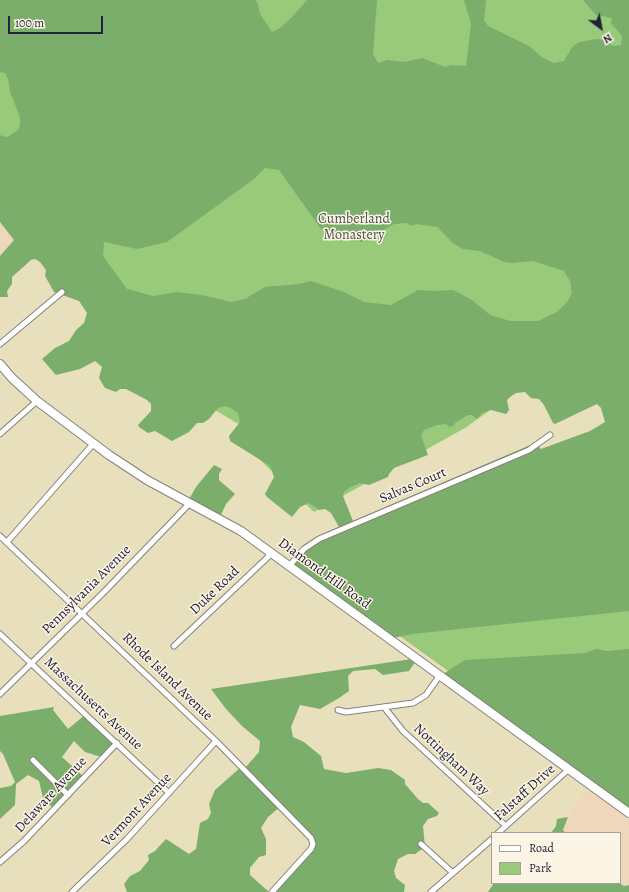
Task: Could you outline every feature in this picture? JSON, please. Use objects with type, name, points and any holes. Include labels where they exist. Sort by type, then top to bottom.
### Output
[{"type":"main road","name":"Diamond Hill Road","points":[[0,364],[12,378],[37,401],[137,474],[241,531],[290,565],[568,770],[629,813]]},
{"type":"street","points":[[0,344],[62,292]]},
{"type":"street","points":[[0,434],[37,401]]},
{"type":"street","name":"Salvas Court","points":[[290,565],[304,549],[319,539],[529,450],[550,435]]},
{"type":"street","points":[[7,542],[94,443]]},
{"type":"street","name":"Pennsylvania Avenue","points":[[0,694],[190,503]]},
{"type":"street","name":"Rhode Island Avenue","points":[[0,536],[216,741],[308,834],[313,841],[311,849],[272,892]]},
{"type":"street","name":"Duke Road","points":[[174,646],[268,557],[270,552]]},
{"type":"street","name":"Massachusetts Avenue","points":[[0,634],[32,662],[169,793]]},
{"type":"street","points":[[338,710],[346,712],[413,703],[426,695],[440,675]]},
{"type":"street","name":"Nottingham Way","points":[[384,707],[402,731],[506,826]]},
{"type":"street","name":"Vermont Avenue","points":[[72,892],[127,839],[216,741]]},
{"type":"street","name":"Delaware Avenue","points":[[0,862],[15,850],[117,743]]},
{"type":"street","points":[[33,760],[68,795]]},
{"type":"street","name":"Falstaff Drive","points":[[499,832],[568,770]]},
{"type":"street","name":"Falstaff Drive","points":[[431,892],[491,840]]},
{"type":"street","points":[[421,844],[453,874]]},
{"type":"shaded area","points":[[0,222],[14,240],[0,256]]},
{"type":"shaded area","points":[[590,782],[629,810],[629,885],[624,886],[621,884],[621,832],[564,832],[563,830],[572,807],[582,796]]},
{"type":"green space","name":"Cumberland Monastery","points":[[0,0],[629,0],[629,802],[314,574],[626,416],[551,371],[503,401],[465,428],[314,512],[253,453],[240,425],[215,410],[0,220]]},
{"type":"green space","name":"Cumberland Monastery","points":[[0,0],[255,0],[258,4],[260,14],[272,32],[280,28],[307,0],[377,0],[373,54],[378,63],[387,60],[405,62],[422,58],[445,67],[451,65],[466,66],[471,24],[464,0],[486,0],[484,20],[488,26],[529,46],[543,58],[554,63],[564,61],[572,47],[579,42],[597,39],[604,40],[613,46],[621,45],[622,36],[611,23],[612,18],[596,15],[583,0],[629,0],[629,611],[412,634],[393,638],[289,561],[305,544],[339,527],[331,513],[325,509],[319,510],[309,503],[300,507],[292,517],[267,497],[265,494],[274,477],[270,466],[230,441],[229,436],[240,422],[238,413],[225,406],[218,408],[209,419],[203,423],[197,423],[189,432],[172,441],[155,431],[148,433],[139,427],[138,425],[151,411],[151,404],[147,400],[126,389],[120,389],[116,392],[105,388],[99,378],[102,367],[95,361],[80,369],[56,375],[42,359],[55,348],[69,341],[76,330],[84,323],[87,313],[79,301],[54,292],[45,276],[46,270],[40,262],[35,259],[31,260],[12,277],[12,284],[7,291],[8,297],[0,297],[0,256],[14,240],[0,222],[0,135],[5,137],[9,136],[18,130],[20,117],[10,92],[8,79],[5,73],[0,72]],"holes":[[[265,168],[279,170],[321,229],[343,239],[362,242],[394,224],[407,223],[411,226],[416,224],[437,227],[454,244],[463,249],[480,251],[504,262],[513,263],[533,261],[564,271],[570,281],[572,293],[568,301],[557,312],[538,321],[510,321],[490,315],[472,300],[453,290],[418,290],[391,305],[364,302],[344,292],[311,281],[299,284],[265,287],[245,299],[231,302],[202,295],[176,292],[153,296],[127,289],[103,256],[104,242],[137,249],[167,242],[254,179]],[[525,392],[531,398],[539,399],[555,424],[597,404],[601,408],[605,422],[590,431],[541,449],[535,443],[353,521],[343,496],[344,492],[360,483],[369,485],[388,477],[394,468],[428,455],[421,435],[424,430],[437,425],[446,424],[449,427],[453,426],[456,422],[468,415],[472,415],[477,419],[482,413],[491,410],[506,414],[509,410],[507,400],[516,393]]]},
{"type":"green space","points":[[214,465],[222,469],[219,474],[219,480],[235,494],[226,504],[220,517],[188,501],[196,487]]},
{"type":"green space","points":[[596,649],[607,651],[629,649],[629,810],[443,674],[465,660],[585,653]]},
{"type":"green space","points":[[418,658],[409,671],[383,675],[375,669],[353,671],[348,676],[349,691],[320,709],[300,705],[291,727],[293,737],[304,742],[321,756],[324,769],[346,773],[378,768],[391,770],[405,780],[405,784],[418,799],[423,803],[428,803],[439,813],[437,816],[428,819],[423,826],[425,847],[415,854],[408,854],[398,859],[394,871],[396,878],[405,885],[404,892],[269,892],[127,892],[124,884],[130,876],[140,871],[149,860],[148,855],[155,851],[166,839],[189,854],[196,849],[200,823],[208,819],[211,813],[209,804],[215,790],[241,767],[245,768],[259,752],[260,741],[242,726],[226,709],[211,689]],"holes":[[[281,806],[313,843],[269,892],[250,875],[250,868],[259,857],[266,855],[266,839],[261,828],[268,817]]]},
{"type":"green space","points":[[54,707],[53,710],[68,729],[86,714],[114,742],[101,756],[98,756],[85,752],[74,741],[62,757],[83,776],[53,808],[43,798],[39,781],[28,775],[16,784],[15,805],[0,819],[0,788],[11,786],[15,782],[3,754],[0,751],[0,716]]},
{"type":"green space","points":[[568,817],[563,830],[564,832],[552,832],[556,826],[557,819]]},
{"type":"green space","points":[[493,884],[629,885],[629,892],[488,892]]}]
